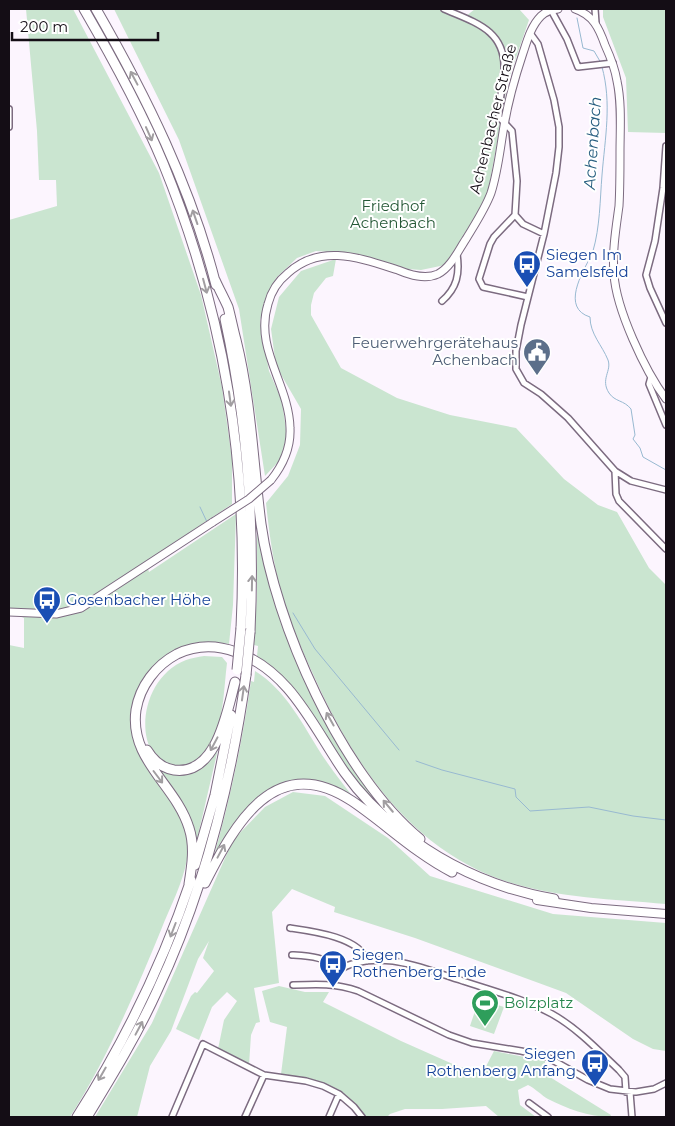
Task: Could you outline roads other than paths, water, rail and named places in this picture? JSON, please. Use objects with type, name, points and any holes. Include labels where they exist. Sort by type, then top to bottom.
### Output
[{"type":"highway","points":[[77,1117],[108,1065],[138,1008],[161,959],[189,884],[215,795],[230,720],[237,670],[243,550],[239,472],[229,391],[212,312],[190,236],[162,162],[128,90],[84,9]]},
{"type":"highway","points":[[87,1117],[116,1070],[144,1018],[169,965],[191,910],[215,833],[236,738],[246,674],[250,632],[252,550],[249,469],[237,381],[214,280],[194,215],[170,152],[96,9]]},
{"type":"highway","points":[[214,280],[228,307],[240,359],[253,441],[261,523],[269,567],[291,636],[311,682],[354,761],[394,813],[416,836],[435,851],[457,866],[481,878]]},
{"type":"highway","points":[[189,884],[193,850],[190,829],[182,809],[154,771],[142,750],[136,732],[136,717],[138,701],[145,686],[160,666],[181,653],[207,646],[228,649],[244,654],[268,669],[296,699],[346,775],[374,806],[399,829],[427,850],[458,868],[517,891],[554,899],[591,904],[666,909]]},
{"type":"highway","points":[[235,682],[219,736],[214,747],[203,761],[191,768],[178,770],[166,768],[153,759],[148,753],[140,720],[144,698],[156,678],[164,669],[184,656],[212,652],[238,657],[257,666],[283,690],[343,778],[395,835]]},
{"type":"highway","points":[[191,910],[224,844],[256,803],[278,790],[302,785],[318,786],[358,805],[417,852],[453,872],[494,889],[537,900],[592,908],[666,914]]},
{"type":"main road","name":"Achenbacher Straße","points":[[9,612],[56,614],[81,608],[255,494],[271,480],[283,462],[290,438],[290,423],[286,405],[267,350],[264,331],[265,314],[269,300],[281,280],[293,268],[308,260],[327,255],[341,254],[360,258],[412,275],[426,277],[437,274],[447,267],[478,220],[490,194],[498,170],[504,124],[517,72],[530,33],[541,12],[554,9]]},
{"type":"main road","points":[[575,9],[588,15],[596,23],[613,63],[621,121],[615,286],[624,315],[650,377],[666,399]]},
{"type":"street","points":[[444,9],[478,24],[492,33],[498,41],[502,53],[504,68],[499,117],[512,132],[517,181],[515,215],[494,237],[479,278],[483,287],[528,298]]},
{"type":"street","points":[[554,9],[578,67],[613,63]]},
{"type":"street","points":[[594,9],[596,23]]},
{"type":"street","points":[[530,33],[538,44],[554,100],[559,127],[559,147],[544,234],[516,350],[516,369],[524,383],[544,397],[580,429],[615,471],[631,481],[666,490]]},
{"type":"street","points":[[9,109],[9,127]]},
{"type":"street","points":[[666,146],[663,188],[655,241],[646,275],[666,323]]},
{"type":"street","points":[[515,215],[523,224],[544,234]]},
{"type":"street","points":[[442,301],[451,293],[457,277],[457,253]]},
{"type":"street","points":[[650,377],[649,384],[666,426]]},
{"type":"street","points":[[615,471],[616,494],[619,501],[666,549]]},
{"type":"street","points":[[290,928],[346,941],[361,950],[367,961]]},
{"type":"street","points":[[292,955],[330,962],[339,970]]},
{"type":"street","points":[[331,984],[332,977],[339,970],[367,961],[394,961],[502,994],[551,1014],[578,1031],[625,1077],[632,1117]]},
{"type":"street","points":[[293,985],[331,984],[358,991],[457,1038],[472,1043],[547,1057],[596,1084],[610,1089],[628,1092],[645,1091],[666,1083]]},
{"type":"street","points":[[172,1117],[203,1044],[264,1075],[306,1081],[323,1086],[339,1094],[362,1117]]},
{"type":"street","points":[[245,1117],[264,1075]]},
{"type":"street","points":[[329,1117],[339,1094]]},
{"type":"street","points":[[529,1103],[548,1117]]},
{"type":"waterway","name":"Achenbach","points":[[577,18],[583,48],[594,51],[601,63]]},
{"type":"waterway","name":"Achenbach","points":[[593,251],[598,223],[607,121],[607,94],[602,67]]},
{"type":"waterway","name":"Achenbach","points":[[591,256],[576,290],[577,306],[581,312],[590,317],[594,334],[608,360],[609,368],[606,383],[609,393],[631,409],[635,435],[633,439],[640,448],[643,457],[666,470]]},
{"type":"waterway","points":[[200,507],[207,522]]},
{"type":"waterway","points":[[293,613],[315,649],[399,750]]},
{"type":"waterway","points":[[416,761],[442,770],[515,789],[516,797],[530,811],[589,807],[633,816],[666,820]]},
{"type":"place","name":"Siegen Im Samelsfeld","points":[[527,288]]},
{"type":"place","name":"Feuerwehrgerätehaus Achenbach","points":[[537,376]]},
{"type":"place","name":"Gosenbacher Höhe","points":[[47,624]]},
{"type":"place","name":"Siegen Rothenberg Ende","points":[[333,988]]},
{"type":"place","name":"Bolzplatz","points":[[485,1027]]},
{"type":"place","name":"Siegen Rothenberg Anfang","points":[[595,1087]]},
{"type":"park label","name":"Friedhof Achenbach","points":[[393,214]]}]
